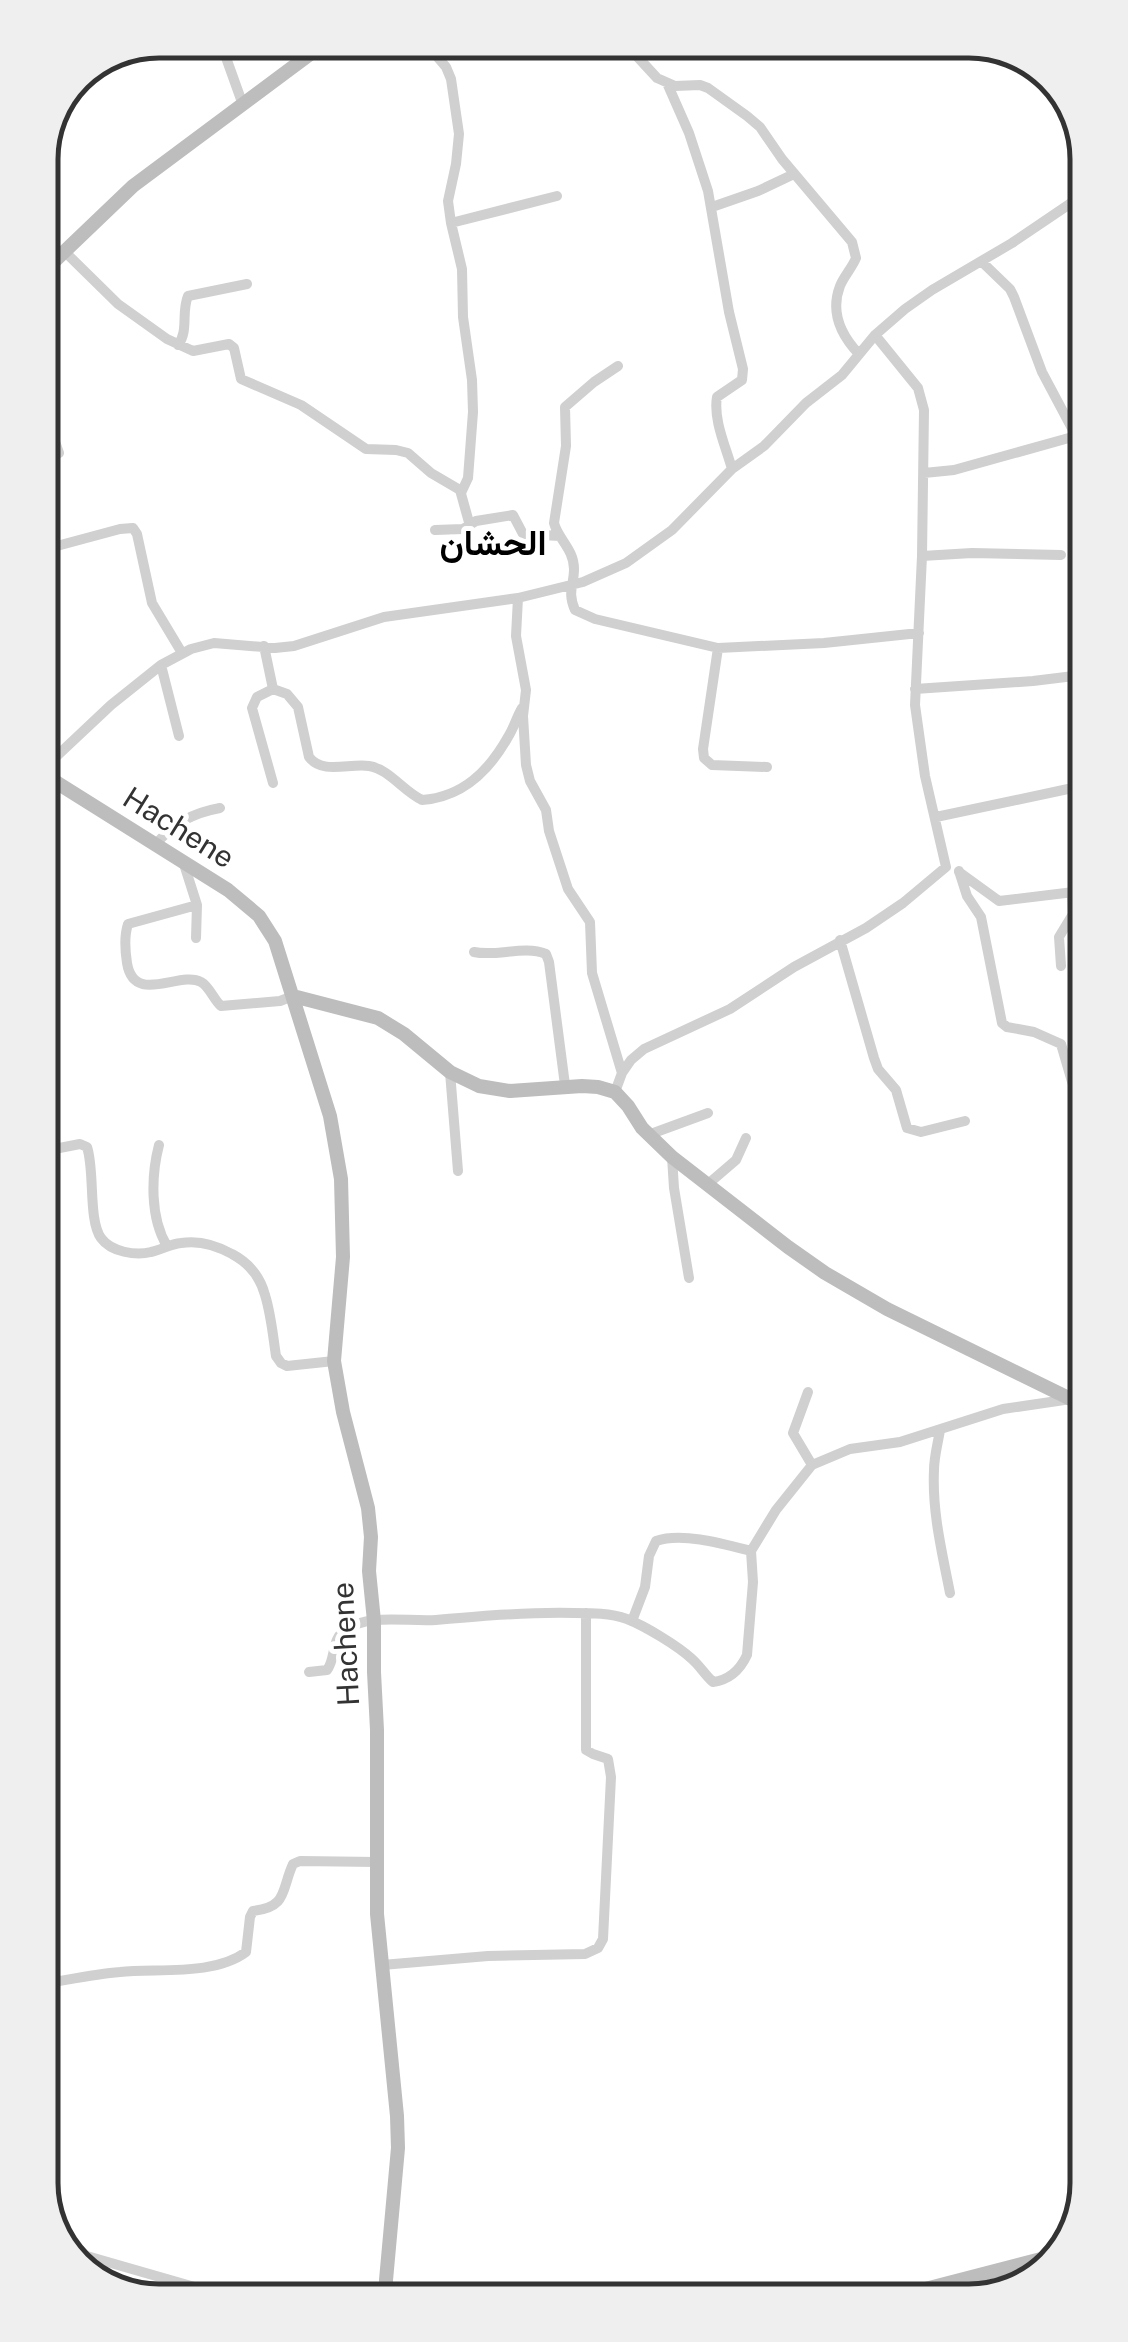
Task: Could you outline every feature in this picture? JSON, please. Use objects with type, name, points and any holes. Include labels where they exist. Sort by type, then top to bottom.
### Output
[{"type":"street","points":[[226,58],[243,104]]},
{"type":"street","points":[[58,257],[133,186],[305,58]]},
{"type":"street","points":[[439,58],[449,72],[456,104],[459,134],[448,201],[462,269],[462,317],[472,380],[468,478],[461,494]]},
{"type":"street","points":[[638,58],[667,83],[680,87],[700,85],[714,92],[760,127],[855,248],[856,258],[838,289],[837,308],[842,334],[858,354]]},
{"type":"street","points":[[667,83],[689,133],[712,207],[729,312],[744,374],[716,402],[732,469]]},
{"type":"street","points":[[712,207],[794,174]]},
{"type":"street","points":[[451,224],[557,196]]},
{"type":"street","points":[[58,757],[112,706],[161,665],[182,653],[214,643],[294,646],[384,617],[518,598],[606,573],[652,547],[672,530],[732,469],[764,446],[842,375],[875,335],[905,309],[1070,204]]},
{"type":"street","points":[[64,251],[129,314],[178,345],[193,351],[229,344],[234,348],[241,379],[301,405],[366,450],[408,453],[432,474],[457,487],[470,526]]},
{"type":"street","points":[[982,262],[1014,297],[1042,372],[1070,421]]},
{"type":"street","points":[[178,345],[184,335],[184,305],[188,296],[247,284]]},
{"type":"street","points":[[875,335],[918,388],[926,424],[915,690],[920,748],[946,867]]},
{"type":"street","points":[[618,366],[565,407],[566,446],[554,523],[572,560],[572,606],[581,614],[718,648],[919,633]]},
{"type":"street","points":[[924,473],[954,470],[1070,437]]},
{"type":"street","points":[[435,530],[513,515],[523,534],[560,536]]},
{"type":"street","points":[[58,546],[132,528],[137,534],[152,603],[182,653]]},
{"type":"street","points":[[922,556],[1060,554]]},
{"type":"street","points":[[518,598],[516,636],[526,690],[528,774],[546,810],[568,889],[590,922],[592,973],[622,1074]]},
{"type":"street","points":[[264,646],[273,689]]},
{"type":"street","points":[[718,648],[704,758],[712,764],[768,767]]},
{"type":"street","points":[[161,665],[179,736]]},
{"type":"street","points":[[915,690],[1070,676]]},
{"type":"street","points":[[273,783],[252,708],[257,697],[273,689],[287,694],[298,707],[312,763],[323,767],[366,765],[380,769],[422,800],[458,791],[478,778],[510,735],[525,704]]},
{"type":"street","name":"Hachene","points":[[58,781],[228,890],[259,916],[275,941],[330,1116],[341,1178],[343,1257],[334,1361],[368,1508],[374,1620],[376,1914],[398,2148],[386,2284]]},
{"type":"street","points":[[936,817],[1070,789]]},
{"type":"street","points":[[154,845],[187,818],[220,808]]},
{"type":"street","points":[[182,861],[196,906],[196,938]]},
{"type":"street","points":[[946,867],[998,901],[1070,893]]},
{"type":"street","points":[[616,1092],[631,1060],[644,1049],[730,1009],[866,928],[946,867]]},
{"type":"street","points":[[958,872],[981,917],[1002,1023],[1061,1044],[1070,1073]]},
{"type":"street","points":[[196,906],[128,924],[126,959],[129,974],[135,980],[159,986],[198,980],[204,982],[220,1006],[280,1001],[293,996],[378,1018],[450,1072],[470,1083],[500,1090],[564,1085],[616,1092],[648,1134],[672,1157],[788,1247],[859,1294],[1070,1398]]},
{"type":"street","points":[[1061,966],[1059,937],[1070,920]]},
{"type":"street","points":[[840,940],[874,1058],[896,1090],[907,1128],[921,1132],[965,1121]]},
{"type":"street","points":[[474,952],[491,955],[538,950],[546,954],[564,1085]]},
{"type":"street","points":[[450,1072],[458,1171]]},
{"type":"street","points":[[648,1134],[708,1112]]},
{"type":"street","points":[[708,1184],[736,1160],[746,1138]]},
{"type":"street","points":[[58,1148],[80,1144],[87,1147],[96,1226],[103,1241],[133,1253],[149,1253],[183,1242],[215,1245],[246,1261],[265,1292],[280,1362],[287,1366],[334,1361]]},
{"type":"street","points":[[159,1145],[154,1166],[156,1214],[159,1232],[168,1246]]},
{"type":"street","points":[[672,1157],[689,1278]]},
{"type":"street","points":[[808,1392],[793,1433],[812,1465]]},
{"type":"street","points":[[309,1672],[327,1670],[340,1633],[374,1620],[433,1620],[531,1612],[612,1615],[632,1621],[670,1642],[713,1682],[731,1676],[747,1655],[753,1582],[751,1551],[776,1510],[812,1465],[850,1449],[900,1442],[1003,1409],[1070,1403]]},
{"type":"street","points":[[940,1430],[934,1460],[934,1492],[950,1592]]},
{"type":"street","points":[[632,1621],[656,1541],[700,1540],[751,1551]]},
{"type":"street","points":[[382,1964],[585,1954],[598,1948],[602,1938],[611,1776],[608,1759],[586,1750],[586,1613]]},
{"type":"street","points":[[58,1981],[120,1972],[164,1972],[235,1960],[246,1952],[250,1917],[254,1911],[269,1910],[279,1903],[293,1864],[300,1860],[377,1862]]},
{"type":"street","points":[[92,2258],[169,2284]]},
{"type":"street","points":[[944,2284],[1035,2260]]},
{"type":"district","name":"الحشان","points":[[493,542]]}]
